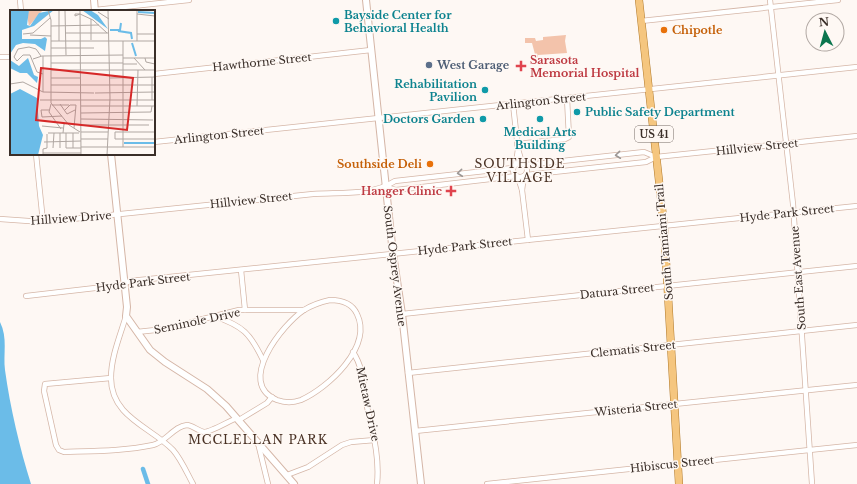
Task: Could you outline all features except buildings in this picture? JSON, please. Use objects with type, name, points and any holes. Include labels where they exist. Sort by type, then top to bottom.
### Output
[{"type":"main road","name":"South Tamiami Trail","points":[[639,0],[664,226],[679,484]]},
{"type":"street","points":[[20,0],[21,10]]},
{"type":"street","points":[[94,0],[95,10],[189,0]]},
{"type":"street","name":"South Osprey Avenue","points":[[366,0],[393,254],[402,314],[421,484]]},
{"type":"street","name":"South East Avenue","points":[[770,0],[793,213],[812,484]]},
{"type":"street","points":[[641,21],[838,0]]},
{"type":"street","name":"Hawthorne Street","points":[[155,74],[371,50]]},
{"type":"street","points":[[0,57],[10,58]]},
{"type":"street","name":"Arlington Street","points":[[155,142],[857,67]]},
{"type":"street","points":[[517,144],[568,138],[570,135],[567,98]]},
{"type":"street","points":[[513,104],[518,149],[528,170],[521,176]]},
{"type":"street","name":"Hillview Street","points":[[386,187],[396,190],[646,162],[656,157],[857,136]]},
{"type":"street","points":[[518,149],[514,166],[521,176],[528,240]]},
{"type":"street","name":"Hillview Street","points":[[117,214],[313,194],[353,192],[386,187],[395,181],[524,164],[644,152],[656,157]]},
{"type":"street","points":[[36,155],[43,222]]},
{"type":"street","points":[[111,155],[125,283],[126,316],[115,352],[111,378],[113,393],[123,410],[131,418],[164,441],[175,452],[193,484]]},
{"type":"street","name":"Hyde Park Street","points":[[26,296],[241,270],[857,206]]},
{"type":"street","name":"Hillview Drive","points":[[0,219],[43,222],[117,214]]},
{"type":"street","name":"Datura Street","points":[[402,314],[857,266]]},
{"type":"street","points":[[241,270],[245,310]]},
{"type":"street","name":"Mietaw Drive","points":[[304,310],[330,300],[345,302],[351,305],[356,311],[361,324],[360,337],[354,352],[361,364],[378,457],[377,484]]},
{"type":"street","name":"Seminole Drive","points":[[137,332],[174,328],[214,316],[245,310],[304,310]]},
{"type":"street","points":[[263,360],[282,330],[304,310]]},
{"type":"street","points":[[126,316],[156,355],[207,389],[238,419],[287,475],[292,483]]},
{"type":"street","points":[[214,316],[235,324],[246,332],[253,340],[263,360],[263,382],[266,390],[272,398],[289,402],[298,401],[308,396],[336,376],[354,352]]},
{"type":"street","name":"Clematis Street","points":[[408,373],[857,325]]},
{"type":"street","points":[[111,378],[46,383],[44,386],[44,391],[56,445],[59,450],[64,452],[99,451],[153,445],[164,441],[182,427],[188,425],[203,432],[210,431],[238,419],[272,398]]},
{"type":"street","name":"Wisteria Street","points":[[415,431],[857,385]]},
{"type":"street","points":[[287,475],[308,467],[342,445],[351,442],[375,440]]},
{"type":"street","points":[[258,442],[268,484]]},
{"type":"street","name":"Hibiscus Street","points":[[487,484],[857,444]]},
{"type":"shaded area","points":[[566,35],[565,41],[567,53],[538,55],[538,58],[536,58],[532,43],[525,43],[525,38],[535,38],[536,41],[543,40],[543,37]]},
{"type":"water","points":[[0,322],[5,340],[5,370],[10,398],[19,442],[31,484],[0,484]]},
{"type":"waterway","points":[[143,469],[148,484]]},
{"type":"place","name":"Bayside Center for Behavioral Health","points":[[336,21]]},
{"type":"place","name":"Chipotle","points":[[664,30]]},
{"type":"place","name":"West Garage","points":[[429,65]]},
{"type":"place","name":"Sarasota Memorial Hospital","points":[[521,66]]},
{"type":"place","name":"Rehabilitation Pavilion","points":[[485,90]]},
{"type":"place","name":"Public Safety Department","points":[[577,112]]},
{"type":"place","name":"Doctors Garden","points":[[483,119]]},
{"type":"place","name":"Medical Arts Building","points":[[540,119]]},
{"type":"place","name":"Southside Deli","points":[[430,164]]},
{"type":"place","name":"Hanger Clinic","points":[[451,191]]},
{"type":"district","name":"SOUTHSIDE VILLAGE","points":[[520,171]]},
{"type":"district","name":"MCCLELLAN PARK","points":[[258,440]]}]
